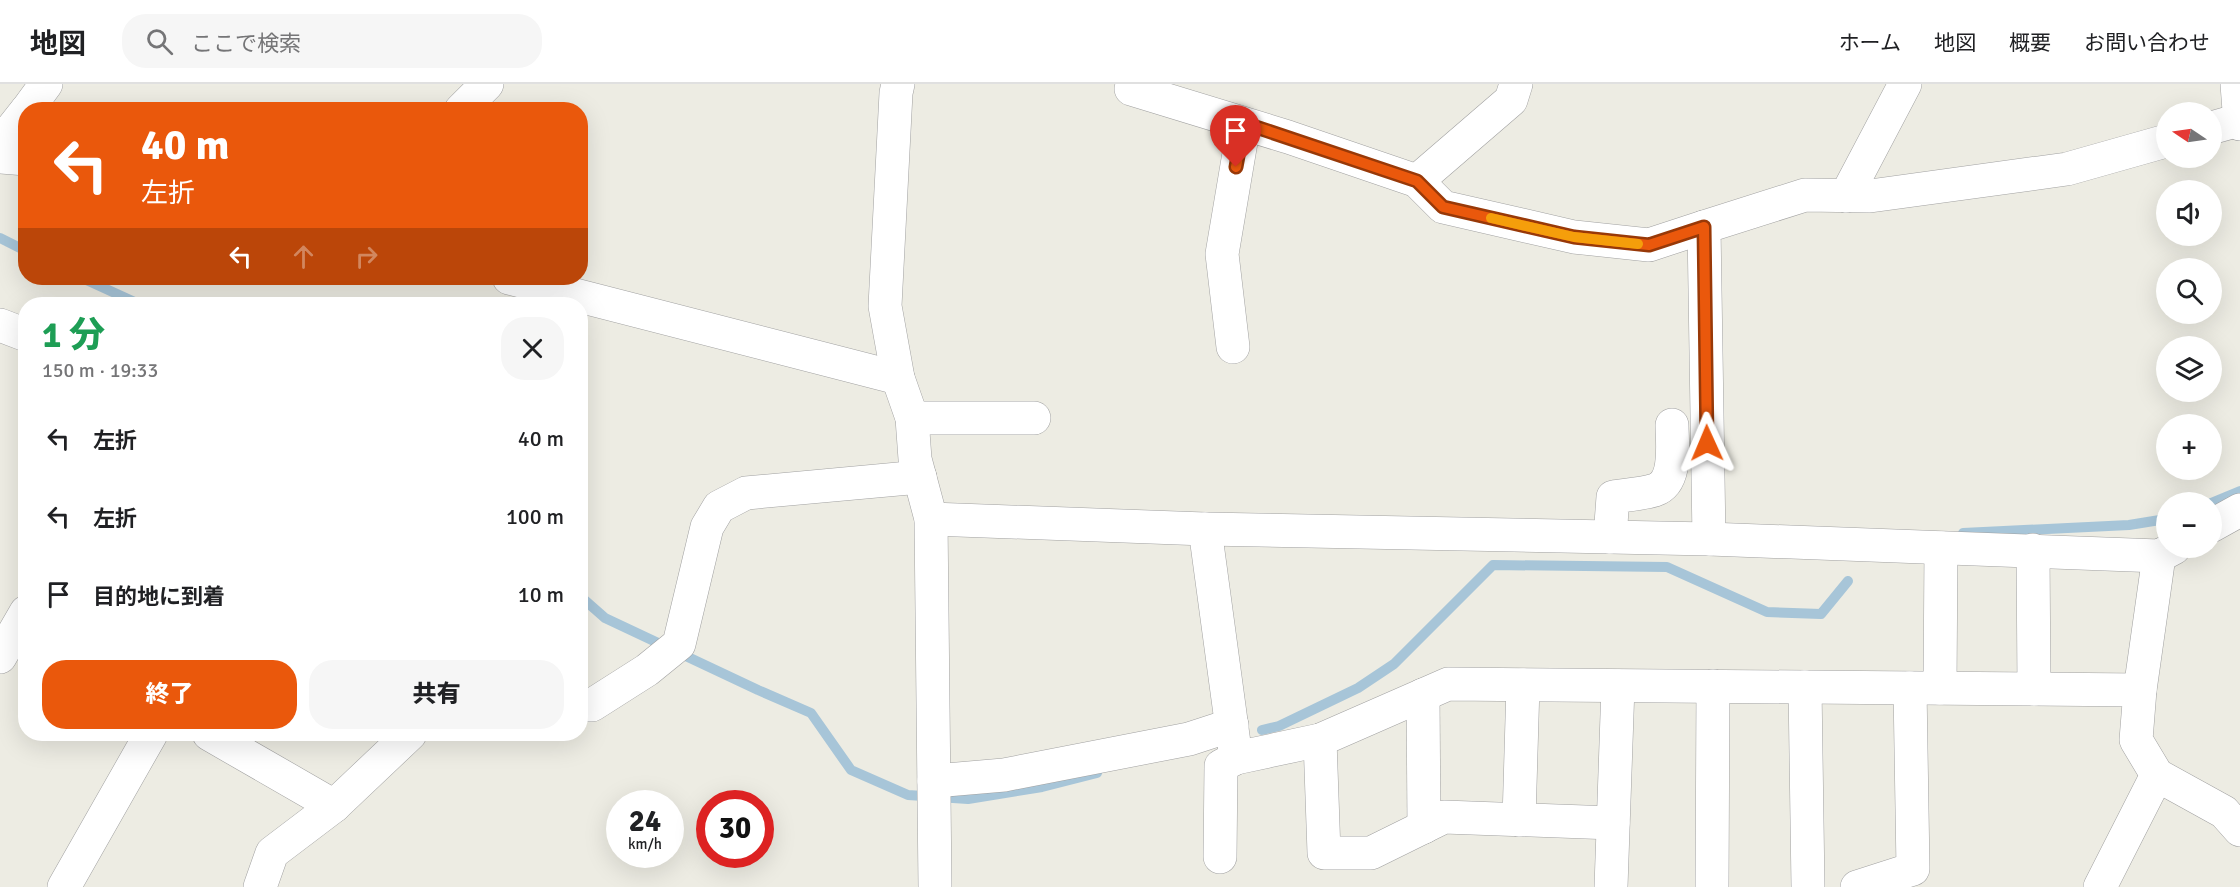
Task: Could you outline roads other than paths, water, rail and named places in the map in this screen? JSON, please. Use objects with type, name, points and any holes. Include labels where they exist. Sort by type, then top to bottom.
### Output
[{"type":"street","points":[[32,102],[46,84]]},
{"type":"street","points":[[469,102],[487,84]]},
{"type":"street","points":[[898,84],[885,306],[898,378],[912,418],[915,459],[931,519],[935,887]]},
{"type":"street","points":[[1134,84],[1131,88],[1417,181],[1443,207],[1574,237],[1649,245],[1805,195],[1870,196],[2067,169],[2156,144]]},
{"type":"street","points":[[1417,181],[1511,100],[1516,84]]},
{"type":"street","points":[[1846,196],[1905,84]]},
{"type":"street","points":[[2230,124],[2237,84]]},
{"type":"street","points":[[0,144],[18,120]]},
{"type":"street","points":[[1233,347],[1222,254],[1244,123]]},
{"type":"street","points":[[0,157],[18,158]]},
{"type":"street","points":[[1704,227],[1709,539]]},
{"type":"street","points":[[536,285],[583,297]]},
{"type":"street","points":[[588,298],[898,378]]},
{"type":"street","points":[[0,325],[18,332]]},
{"type":"street","points":[[912,418],[1034,418]]},
{"type":"street","points":[[1610,537],[1613,497],[1657,489],[1668,479],[1673,457],[1672,425]]},
{"type":"street","points":[[588,705],[592,705],[647,670],[679,644],[707,528],[720,507],[746,493],[920,477]]},
{"type":"street","points":[[2222,520],[2240,510]]},
{"type":"street","points":[[931,519],[1205,529],[1709,539],[1941,548],[2156,552]]},
{"type":"street","points":[[1205,529],[1236,758]]},
{"type":"street","points":[[1857,887],[1913,869],[1925,688],[1941,548]]},
{"type":"street","points":[[2033,550],[2034,689]]},
{"type":"street","points":[[2166,558],[2140,690],[2136,740],[2157,775],[2224,812],[2240,830]]},
{"type":"street","points":[[0,657],[17,620]]},
{"type":"street","points":[[1220,857],[1221,766],[1236,758],[1320,740],[1448,684],[2140,690]]},
{"type":"street","points":[[1520,819],[1522,685]]},
{"type":"street","points":[[1611,887],[1618,686]]},
{"type":"street","points":[[1712,887],[1713,686]]},
{"type":"street","points":[[1805,687],[1808,887]]},
{"type":"street","points":[[1424,695],[1424,827]]},
{"type":"street","points":[[934,781],[1004,775],[1189,738],[1232,725]]},
{"type":"street","points":[[1320,740],[1324,853],[1371,853],[1444,817],[1613,823]]},
{"type":"street","points":[[64,887],[147,741]]},
{"type":"street","points":[[221,741],[334,806]]},
{"type":"street","points":[[260,887],[272,853],[334,806],[403,741]]},
{"type":"street","points":[[2100,887],[2157,775]]},
{"type":"waterway","points":[[0,238],[18,247]]},
{"type":"waterway","points":[[97,285],[124,297]]},
{"type":"waterway","points":[[2222,498],[2240,491]]},
{"type":"waterway","points":[[1963,533],[2129,525],[2156,521]]},
{"type":"waterway","points":[[1262,730],[1279,726],[1358,688],[1394,664],[1493,565],[1667,567],[1767,612],[1821,614],[1848,581]]},
{"type":"waterway","points":[[588,603],[605,618],[811,713],[851,770],[908,795],[968,799],[1042,787],[1097,773]]}]
